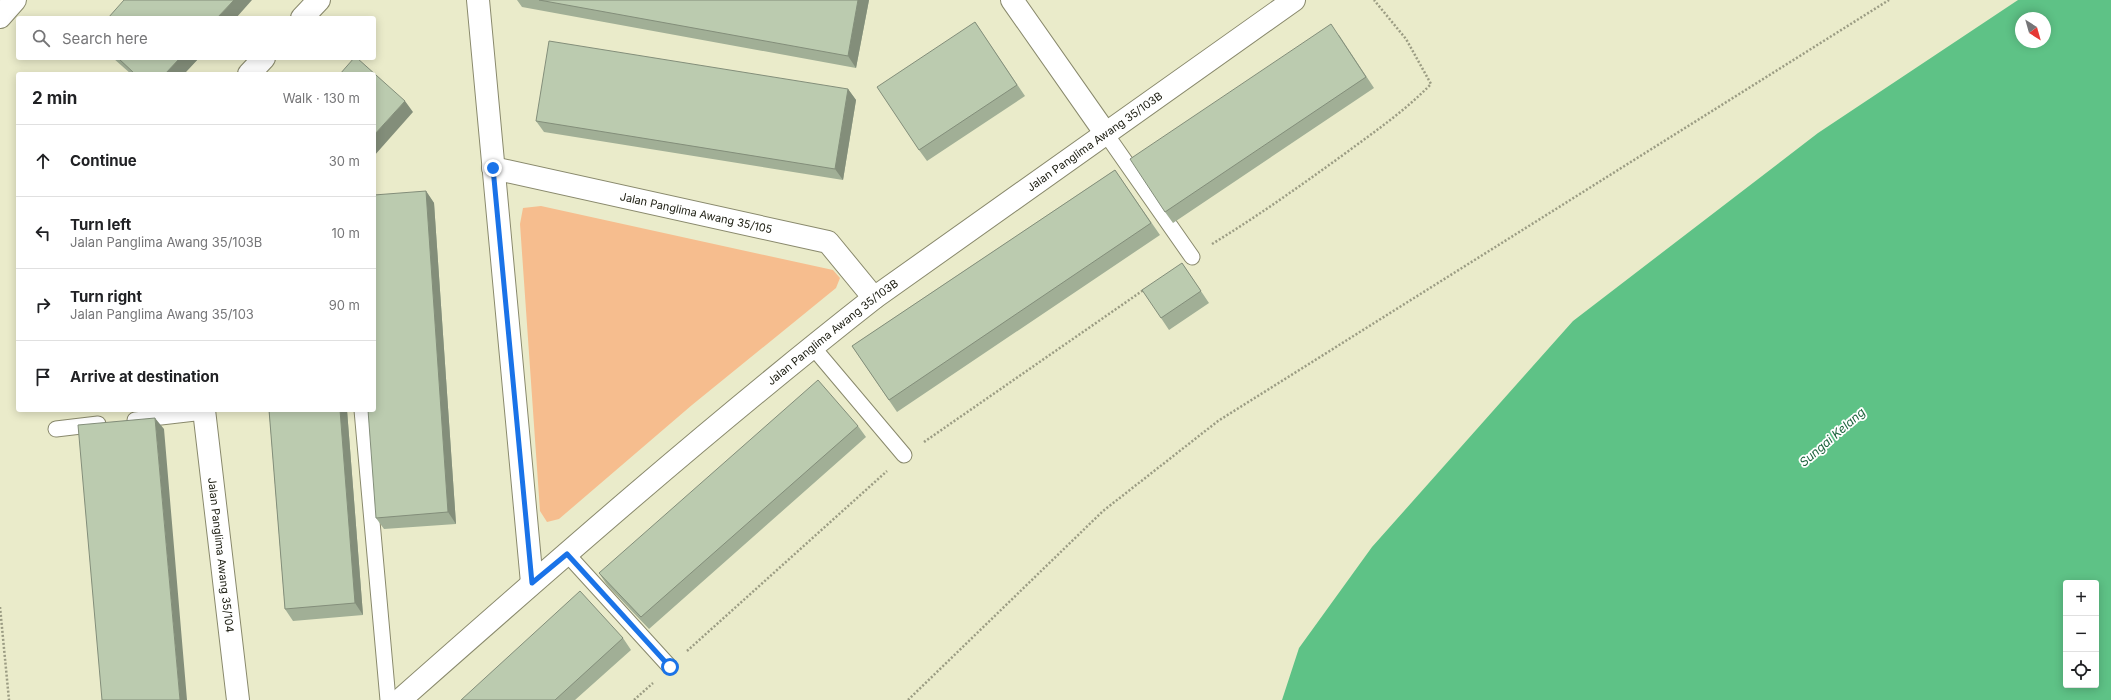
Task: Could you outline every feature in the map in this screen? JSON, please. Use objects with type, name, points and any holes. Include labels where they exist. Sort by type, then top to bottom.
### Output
[{"type":"street","points":[[0,17],[15,0]]},
{"type":"street","points":[[304,16],[319,0]]},
{"type":"street","points":[[478,0],[532,583]]},
{"type":"street","points":[[1012,0],[1106,134]]},
{"type":"street","name":"Jalan Panglima Awang 35/103B","points":[[400,700],[532,583],[812,346],[874,298],[1294,0]]},
{"type":"street","points":[[251,72],[262,60]]},
{"type":"street","name":"Jalan Panglima Awang 35/105","points":[[493,168],[828,242],[874,298]]},
{"type":"street","name":"Jalan Panglima Awang 35/104","points":[[204,412],[238,700]]},
{"type":"lane","points":[[1106,134],[1192,257]]},
{"type":"lane","points":[[812,346],[904,455]]},
{"type":"lane","points":[[56,429],[196,412]]},
{"type":"lane","points":[[362,412],[388,700]]},
{"type":"lane","points":[[567,554],[670,667]]},
{"type":"path","points":[[1192,257],[1273,206],[1411,104],[1431,84],[1406,39],[1374,0]]},
{"type":"path","points":[[908,700],[1103,511],[1218,421],[1889,0]]},
{"type":"path","points":[[634,700],[904,455],[1146,288]]},
{"type":"path","points":[[0,607],[9,700]]},
{"type":"shaded area","points":[[541,206],[833,270],[840,278],[836,288],[692,405],[559,519],[547,522],[540,511],[520,224],[523,208]]},
{"type":"water","name":"Sungai Kelang","points":[[2018,0],[2111,0],[2111,700],[1282,700],[1299,648],[1372,547],[1573,321],[1818,133]]},
{"type":"building","points":[[124,0],[234,0],[219,16],[110,16]]},
{"type":"building","points":[[539,0],[858,0],[848,56]]},
{"type":"building","points":[[975,22],[1017,85],[919,150],[877,87]]},
{"type":"building","points":[[1331,24],[1366,77],[1165,212],[1130,159]]},
{"type":"building","points":[[549,41],[848,89],[835,169],[536,121]]},
{"type":"building","points":[[120,60],[178,60],[167,72],[133,72]]},
{"type":"building","points":[[352,60],[359,60],[373,72],[342,72]]},
{"type":"building","points":[[376,75],[405,101],[376,133]]},
{"type":"building","points":[[1115,170],[1151,223],[889,400],[852,346]]},
{"type":"building","points":[[426,191],[448,512],[376,518],[368,412],[376,412],[376,195]]},
{"type":"building","points":[[1182,263],[1201,291],[1161,318],[1142,290]]},
{"type":"building","points":[[818,380],[858,426],[641,617],[599,573]]},
{"type":"building","points":[[269,412],[340,412],[355,603],[285,609]]},
{"type":"building","points":[[155,418],[180,700],[102,700],[78,425]]},
{"type":"building","points":[[580,591],[623,638],[555,700],[461,700]]},
{"type":"route","points":[[493,168],[532,583],[567,554],[670,667]]}]
